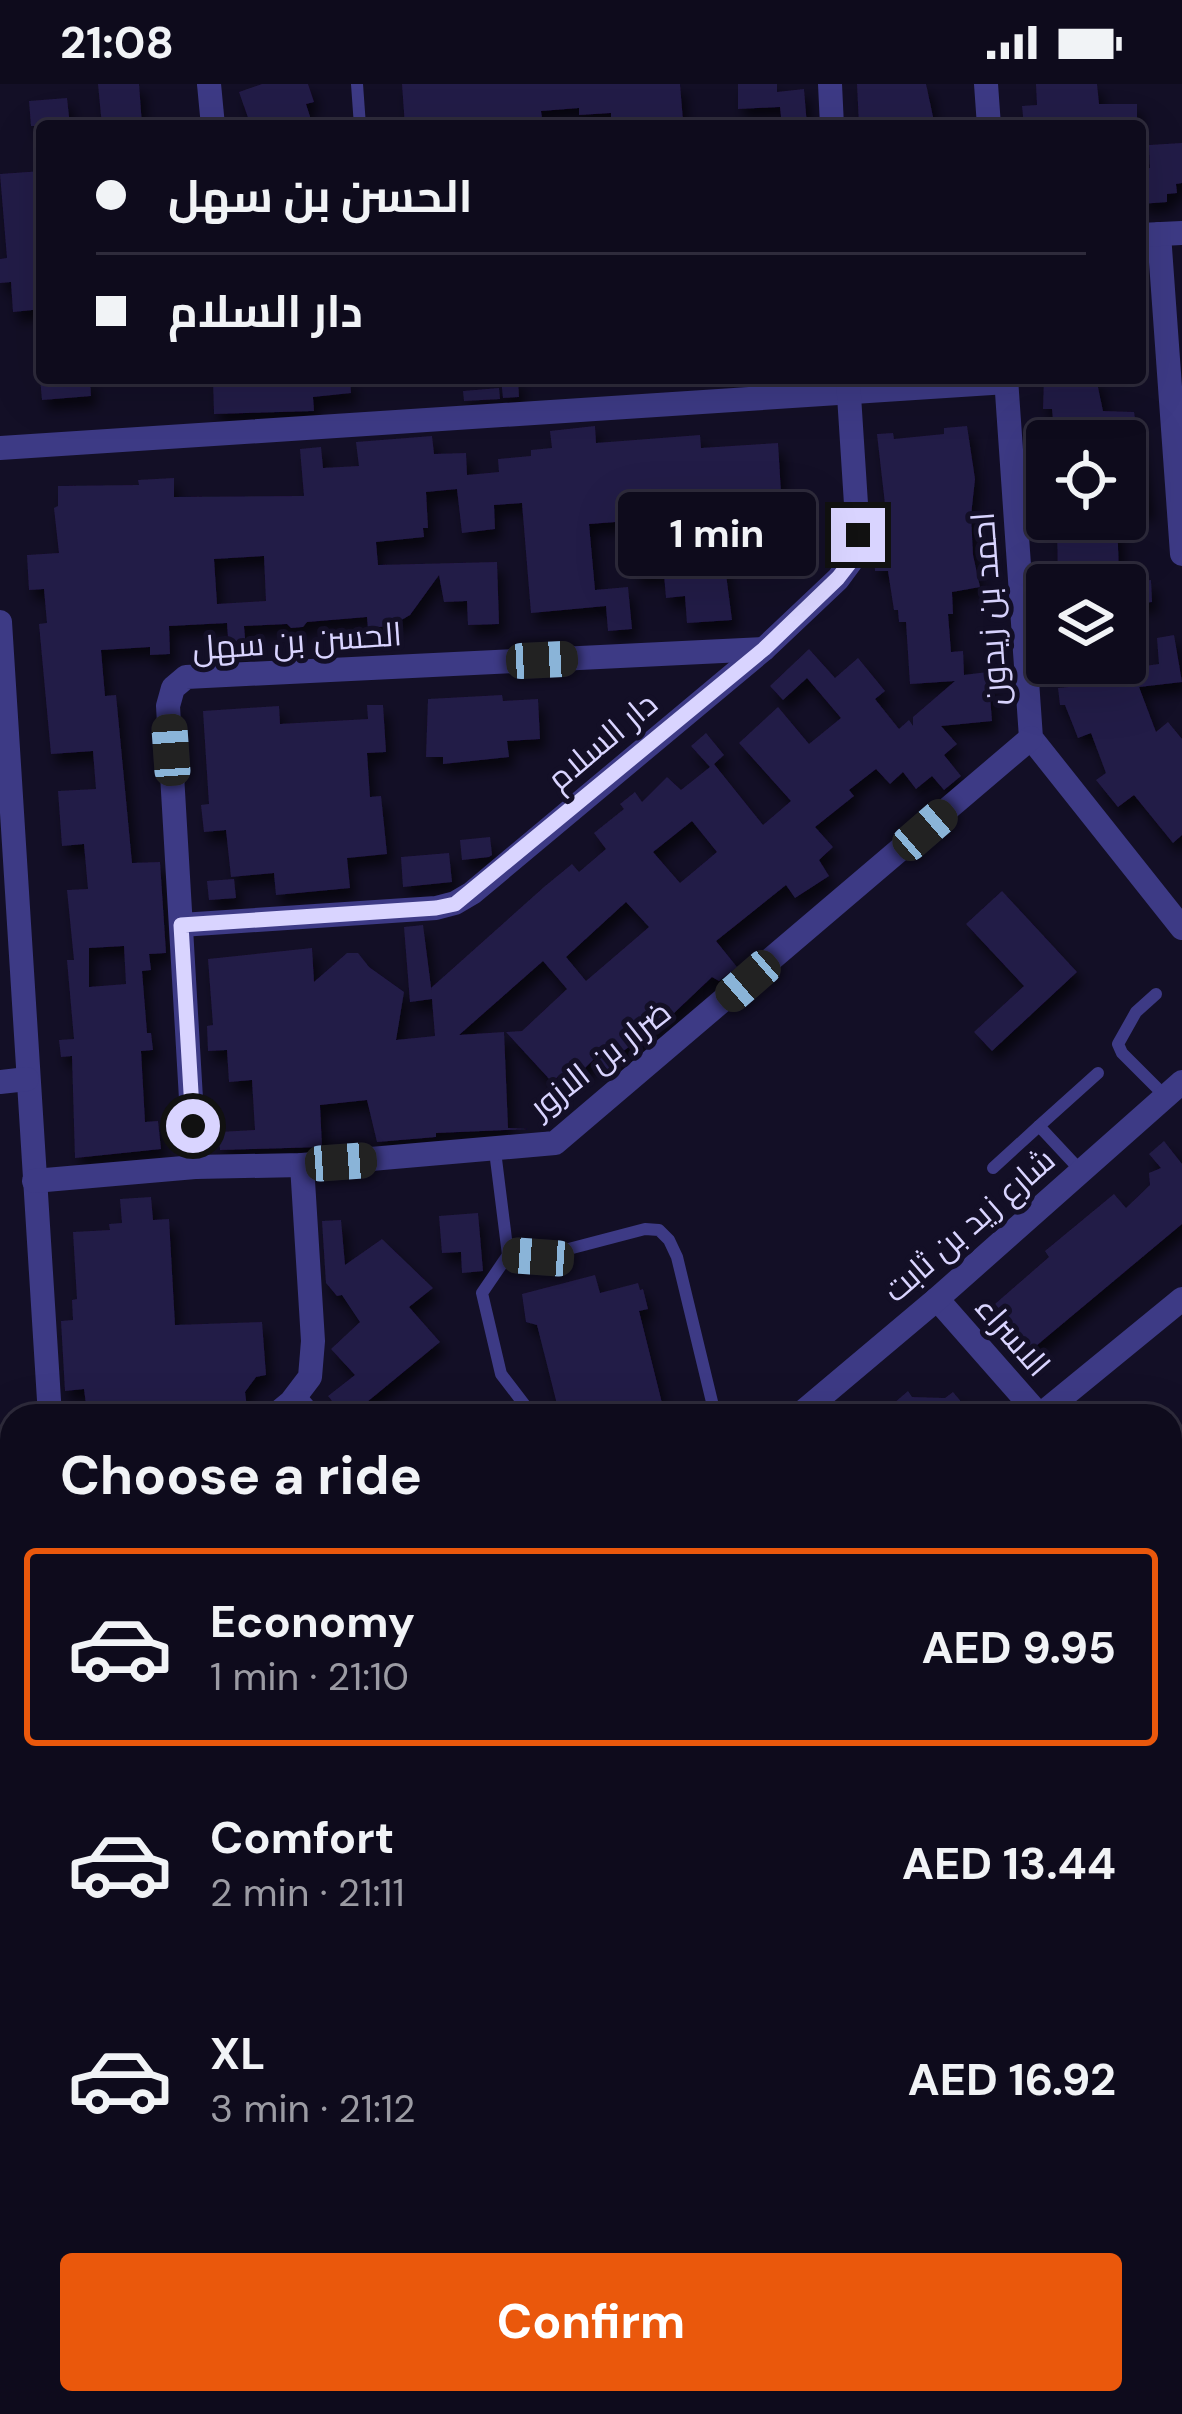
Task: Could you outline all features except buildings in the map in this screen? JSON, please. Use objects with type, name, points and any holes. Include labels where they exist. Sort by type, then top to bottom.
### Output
[{"type":"street","points":[[209,84],[212,120]]},
{"type":"street","points":[[830,84],[832,120]]},
{"type":"street","points":[[986,84],[989,120]]},
{"type":"street","points":[[1160,234],[1182,554]]},
{"type":"street","points":[[0,448],[849,384]]},
{"type":"street","name":"دار السلام","points":[[181,925],[455,904],[764,649],[852,560],[858,535],[849,384]]},
{"type":"street","name":"احمد بن زيدون","points":[[1006,384],[1031,738],[1182,928]]},
{"type":"street","points":[[0,622],[49,1404]]},
{"type":"street","name":"الحسن بن سهل","points":[[195,1167],[168,706],[173,688],[186,677],[764,649]]},
{"type":"street","name":"ضرار بن الازور","points":[[34,1181],[540,1147],[570,1133],[1031,738]]},
{"type":"street","points":[[0,1082],[27,1079]]},
{"type":"street","name":"شارع زيد بن ثابت","points":[[812,1404],[1174,1089]]},
{"type":"street","points":[[287,1404],[310,1377],[314,1341],[302,1165]]},
{"type":"street","name":"الاسراء","points":[[937,1299],[1029,1404]]},
{"type":"street","points":[[1054,1404],[1182,1299]]},
{"type":"lane","points":[[357,84],[360,120]]},
{"type":"lane","points":[[1156,994],[1136,1012],[1118,1045],[1122,1053],[1174,1089]]},
{"type":"lane","points":[[993,1168],[1098,1072]]},
{"type":"lane","points":[[1039,1126],[1081,1171]]},
{"type":"lane","points":[[495,1151],[508,1255],[482,1293],[501,1374],[524,1404]]},
{"type":"lane","points":[[508,1255],[538,1257],[659,1229],[677,1257],[713,1404]]},
{"type":"lane","points":[[298,1393],[308,1404]]},
{"type":"route","points":[[193,1126],[181,925],[455,904],[764,649],[838,578],[852,560],[858,535]]}]
